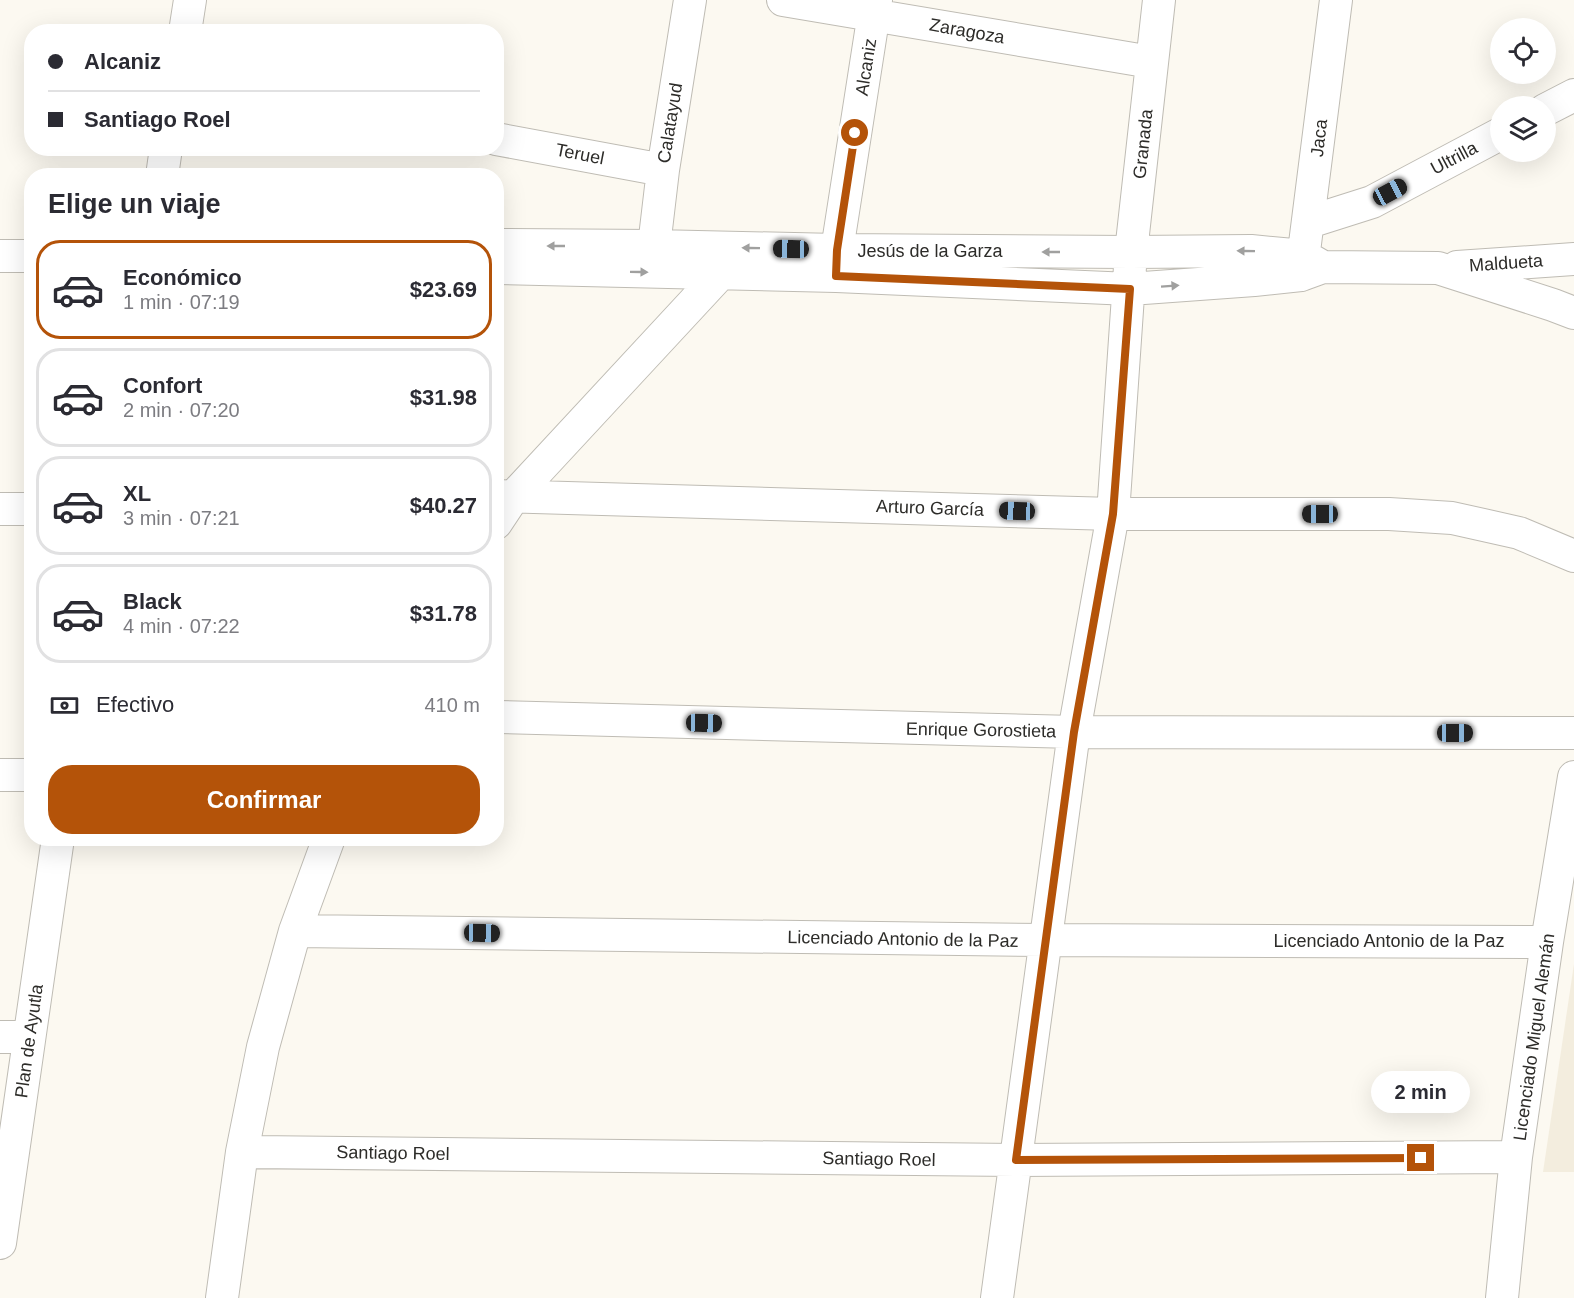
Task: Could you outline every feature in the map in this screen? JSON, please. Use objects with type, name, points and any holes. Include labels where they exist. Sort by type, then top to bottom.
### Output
[{"type":"street","points":[[186,24],[190,0]]},
{"type":"street","name":"Calatayud","points":[[654,246],[663,170],[690,0]]},
{"type":"street","name":"Zaragoza","points":[[783,0],[875,8],[1151,63]]},
{"type":"street","name":"Granada","points":[[997,1298],[1074,732],[1113,514],[1131,252],[1159,0]]},
{"type":"street","name":"Jaca","points":[[1309,266],[1309,222],[1336,0]]},
{"type":"street","name":"Alcaniz","points":[[836,263],[875,8]]},
{"type":"street","points":[[1556,104],[1574,95]]},
{"type":"street","name":"Ultrilla","points":[[1309,222],[1372,202],[1490,139]]},
{"type":"street","name":"Teruel","points":[[504,140],[663,170]]},
{"type":"street","name":"Jesús de la Garza","points":[[504,245],[654,246],[1130,289],[1254,280],[1309,266]]},
{"type":"street","name":"Jesús de la Garza","points":[[504,268],[720,274],[836,263],[1131,252],[1251,251],[1309,266],[1438,268],[1574,314]]},
{"type":"street","points":[[0,256],[24,256]]},
{"type":"street","name":"Maldueta","points":[[1438,268],[1574,259]]},
{"type":"street","points":[[505,496],[720,274]]},
{"type":"street","name":"Arturo García","points":[[505,496],[1113,514],[1377,514],[1452,518],[1518,533],[1574,556]]},
{"type":"street","points":[[0,509],[24,509]]},
{"type":"street","name":"Enrique Gorostieta","points":[[504,717],[1074,732],[1574,733]]},
{"type":"street","points":[[0,775],[24,776]]},
{"type":"street","name":"Licenciado Miguel Alemán","points":[[1502,1298],[1516,1157],[1574,777]]},
{"type":"street","name":"Plan de Ayutla","points":[[0,1243],[14,1037],[56,846]]},
{"type":"street","points":[[222,1298],[242,1152],[262,1047],[295,930],[326,846]]},
{"type":"street","name":"Licenciado Antonio de la Paz","points":[[295,930],[1045,940],[1547,942]]},
{"type":"street","name":"Santiago Roel","points":[[242,1152],[1016,1160],[1516,1157]]},
{"type":"shaded area","points":[[1574,964],[1574,1172],[1543,1172]]},
{"type":"route","points":[[855,133],[837,250],[836,276],[1130,289],[1113,514],[1074,732],[1016,1160],[1421,1158]]}]
